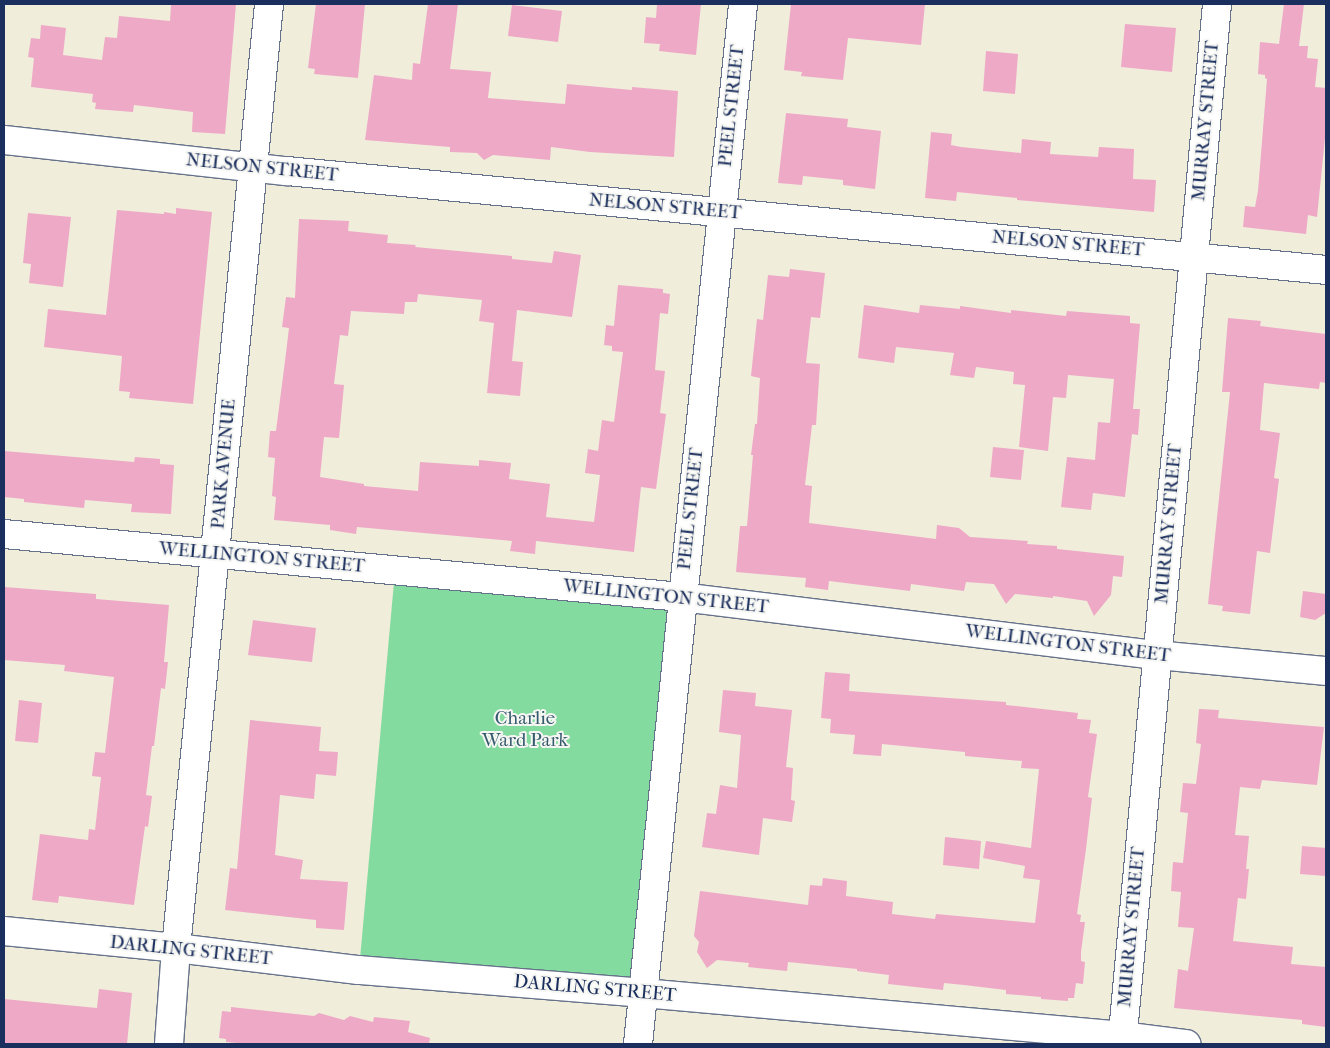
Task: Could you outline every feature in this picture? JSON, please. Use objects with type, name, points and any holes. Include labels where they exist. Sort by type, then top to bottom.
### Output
[{"type":"street","name":"PARK AVENUE","points":[[168,1044],[269,4]]},
{"type":"street","name":"PEEL STREET","points":[[638,1044],[743,4]]},
{"type":"street","name":"MURRAY STREET","points":[[1122,1040],[1217,4]]},
{"type":"street","name":"NELSON STREET","points":[[4,140],[252,168],[1195,256],[1326,270]]},
{"type":"street","name":"WELLINGTON STREET","points":[[4,534],[682,597],[1156,655],[1326,671]]},
{"type":"street","name":"DARLING STREET","points":[[4,931],[176,948],[359,970],[643,993],[1122,1040],[1186,1044]]},
{"type":"green space","name":"Charlie Ward Park","points":[[395,571],[682,597],[643,993],[359,970]]},
{"type":"building","points":[[171,4],[236,4],[225,134],[192,132],[193,112],[134,105],[133,112],[95,109],[96,103],[92,102],[93,94],[31,87],[34,58],[28,57],[31,38],[40,39],[41,25],[66,28],[63,55],[102,60],[105,37],[117,38],[119,16],[170,21]]},
{"type":"building","points":[[316,4],[365,4],[358,78],[314,74],[315,69],[308,68]]},
{"type":"building","points":[[428,4],[458,4],[450,69],[491,72],[488,98],[565,104],[567,84],[632,90],[632,87],[678,91],[674,157],[590,152],[551,147],[550,160],[493,155],[484,160],[477,153],[450,152],[450,147],[365,140],[374,75],[412,80],[413,63],[420,64]]},
{"type":"building","points":[[657,4],[701,4],[696,55],[659,51],[660,44],[644,43],[646,17],[656,18]]},
{"type":"building","points":[[791,4],[925,4],[921,45],[848,38],[843,80],[801,76],[802,72],[784,70]]},
{"type":"building","points":[[1284,4],[1304,4],[1299,46],[1308,46],[1307,58],[1318,59],[1315,87],[1326,88],[1326,128],[1317,217],[1308,215],[1306,234],[1243,227],[1245,206],[1255,207],[1258,191],[1267,79],[1265,75],[1258,74],[1260,42],[1279,44]]},
{"type":"building","points":[[512,5],[562,11],[558,42],[508,36]]},
{"type":"building","points":[[1125,24],[1176,28],[1172,72],[1121,67]]},
{"type":"building","points":[[986,51],[1018,54],[1015,94],[983,91]]},
{"type":"building","points":[[786,113],[848,119],[847,127],[881,131],[875,189],[843,185],[843,180],[803,176],[802,185],[778,183]]},
{"type":"building","points":[[931,132],[952,134],[951,145],[1021,153],[1022,139],[1051,142],[1050,154],[1098,157],[1099,147],[1134,149],[1133,179],[1156,180],[1154,212],[1017,200],[1017,198],[957,192],[956,201],[925,198]]},
{"type":"building","points":[[176,208],[212,212],[193,404],[129,398],[130,392],[119,391],[122,356],[44,347],[48,309],[106,315],[117,210],[176,214]]},
{"type":"building","points":[[28,213],[71,217],[63,287],[29,283],[31,264],[23,263]]},
{"type":"building","points":[[299,219],[349,221],[348,231],[388,235],[387,243],[416,245],[415,247],[512,256],[512,259],[552,263],[554,251],[581,255],[572,317],[517,310],[512,361],[523,362],[520,396],[487,393],[494,323],[479,321],[482,300],[418,294],[417,302],[405,302],[404,314],[351,311],[348,336],[340,335],[334,384],[344,385],[339,438],[324,437],[320,477],[364,484],[364,486],[418,491],[420,462],[479,466],[479,460],[511,463],[509,479],[550,484],[546,517],[594,522],[600,475],[585,473],[588,449],[598,451],[602,420],[614,422],[623,352],[612,351],[612,346],[604,345],[606,325],[614,326],[618,285],[663,289],[663,293],[670,294],[668,314],[660,313],[655,370],[665,371],[660,413],[666,414],[656,489],[641,487],[634,552],[536,541],[535,554],[510,551],[512,541],[357,527],[356,534],[330,530],[330,525],[274,520],[276,497],[272,496],[275,458],[268,457],[270,431],[276,431],[289,328],[282,327],[286,297],[295,298]]},
{"type":"building","points":[[790,269],[825,273],[820,318],[811,317],[806,363],[820,364],[816,425],[812,425],[805,485],[812,486],[809,523],[936,539],[937,525],[959,528],[970,537],[1028,541],[1027,544],[1057,546],[1057,549],[1124,556],[1122,577],[1113,576],[1111,595],[1094,616],[1087,601],[1053,596],[1053,598],[1015,594],[1006,604],[994,584],[966,582],[964,591],[911,584],[910,591],[829,581],[828,590],[805,587],[806,578],[736,572],[740,526],[747,526],[753,455],[751,455],[755,424],[757,424],[760,378],[751,376],[757,319],[763,320],[768,275],[789,277]]},
{"type":"building","points":[[864,305],[919,313],[920,305],[960,309],[960,306],[1011,313],[1011,310],[1066,316],[1067,311],[1130,316],[1130,323],[1140,324],[1133,409],[1140,409],[1138,435],[1132,434],[1125,497],[1093,493],[1091,510],[1061,507],[1067,457],[1095,460],[1098,422],[1110,423],[1114,379],[1068,375],[1066,398],[1053,397],[1048,451],[1019,447],[1025,385],[1013,384],[1014,372],[976,367],[974,378],[950,375],[954,353],[896,347],[894,363],[858,358]]},
{"type":"building","points":[[1228,318],[1261,321],[1260,326],[1326,334],[1326,383],[1320,382],[1319,389],[1264,383],[1260,430],[1280,433],[1274,478],[1279,479],[1270,553],[1257,551],[1250,614],[1222,611],[1223,606],[1208,604],[1230,392],[1222,392]]},
{"type":"building","points":[[993,447],[1024,450],[1021,480],[990,477]]},
{"type":"building","points":[[4,451],[134,462],[135,457],[160,459],[160,464],[174,465],[171,514],[131,512],[132,504],[85,500],[84,508],[24,502],[24,499],[4,497]]},
{"type":"building","points":[[4,587],[96,594],[96,599],[169,605],[164,662],[168,662],[165,689],[161,688],[154,746],[152,746],[146,795],[152,796],[148,827],[145,826],[134,905],[59,896],[58,903],[32,900],[40,834],[88,840],[89,829],[95,830],[101,777],[92,776],[95,752],[105,753],[114,677],[64,671],[65,665],[4,660]]},
{"type":"building","points":[[1303,591],[1326,594],[1326,613],[1315,620],[1300,617]]},
{"type":"building","points":[[253,620],[316,628],[312,662],[248,655]]},
{"type":"building","points":[[825,672],[850,674],[849,691],[1006,702],[1006,705],[1078,713],[1077,719],[1091,720],[1089,733],[1097,734],[1088,797],[1092,798],[1077,914],[1081,915],[1080,922],[1085,922],[1081,961],[1085,962],[1083,984],[1076,983],[1074,998],[1068,998],[1068,1001],[1041,999],[1041,997],[1006,994],[1006,990],[944,983],[943,990],[888,984],[889,975],[857,971],[857,969],[788,962],[787,971],[748,967],[749,963],[717,960],[707,968],[697,952],[699,942],[694,936],[700,891],[808,905],[810,885],[822,886],[823,878],[847,881],[846,896],[893,902],[892,914],[935,919],[936,914],[1035,923],[1040,880],[1023,878],[1025,866],[983,858],[986,841],[1031,848],[1039,769],[1021,768],[1022,761],[965,756],[965,752],[882,744],[881,756],[853,754],[855,735],[830,733],[831,719],[821,718]]},
{"type":"building","points":[[723,690],[756,693],[755,706],[792,710],[786,767],[793,768],[791,800],[795,801],[792,822],[763,818],[759,855],[702,847],[707,813],[716,814],[720,785],[737,788],[741,735],[719,732]]},
{"type":"building","points":[[19,700],[42,703],[38,743],[15,741]]},
{"type":"building","points":[[1199,709],[1219,710],[1218,718],[1324,727],[1317,785],[1262,780],[1260,789],[1240,787],[1235,835],[1249,836],[1246,869],[1249,869],[1246,899],[1238,898],[1233,941],[1293,947],[1291,964],[1326,967],[1326,1027],[1302,1024],[1302,1020],[1174,1008],[1178,969],[1188,971],[1194,928],[1178,927],[1181,892],[1171,891],[1173,862],[1183,863],[1188,813],[1180,812],[1183,783],[1196,784],[1201,744],[1196,743]]},
{"type":"building","points":[[250,720],[321,727],[319,751],[338,752],[336,776],[316,774],[314,799],[280,795],[275,855],[303,860],[300,879],[348,882],[344,930],[316,928],[316,920],[225,910],[230,868],[237,869]]},
{"type":"building","points":[[945,837],[981,841],[979,869],[943,865]]},
{"type":"building","points":[[1302,846],[1326,848],[1326,876],[1300,874]]},
{"type":"building","points":[[99,989],[132,993],[127,1044],[4,1044],[4,999],[97,1008]]},
{"type":"building","points":[[231,1007],[314,1016],[319,1013],[344,1020],[350,1016],[373,1022],[374,1017],[410,1021],[408,1032],[430,1038],[429,1044],[248,1044],[226,1042],[226,1039],[219,1038],[222,1011],[231,1012]]}]
